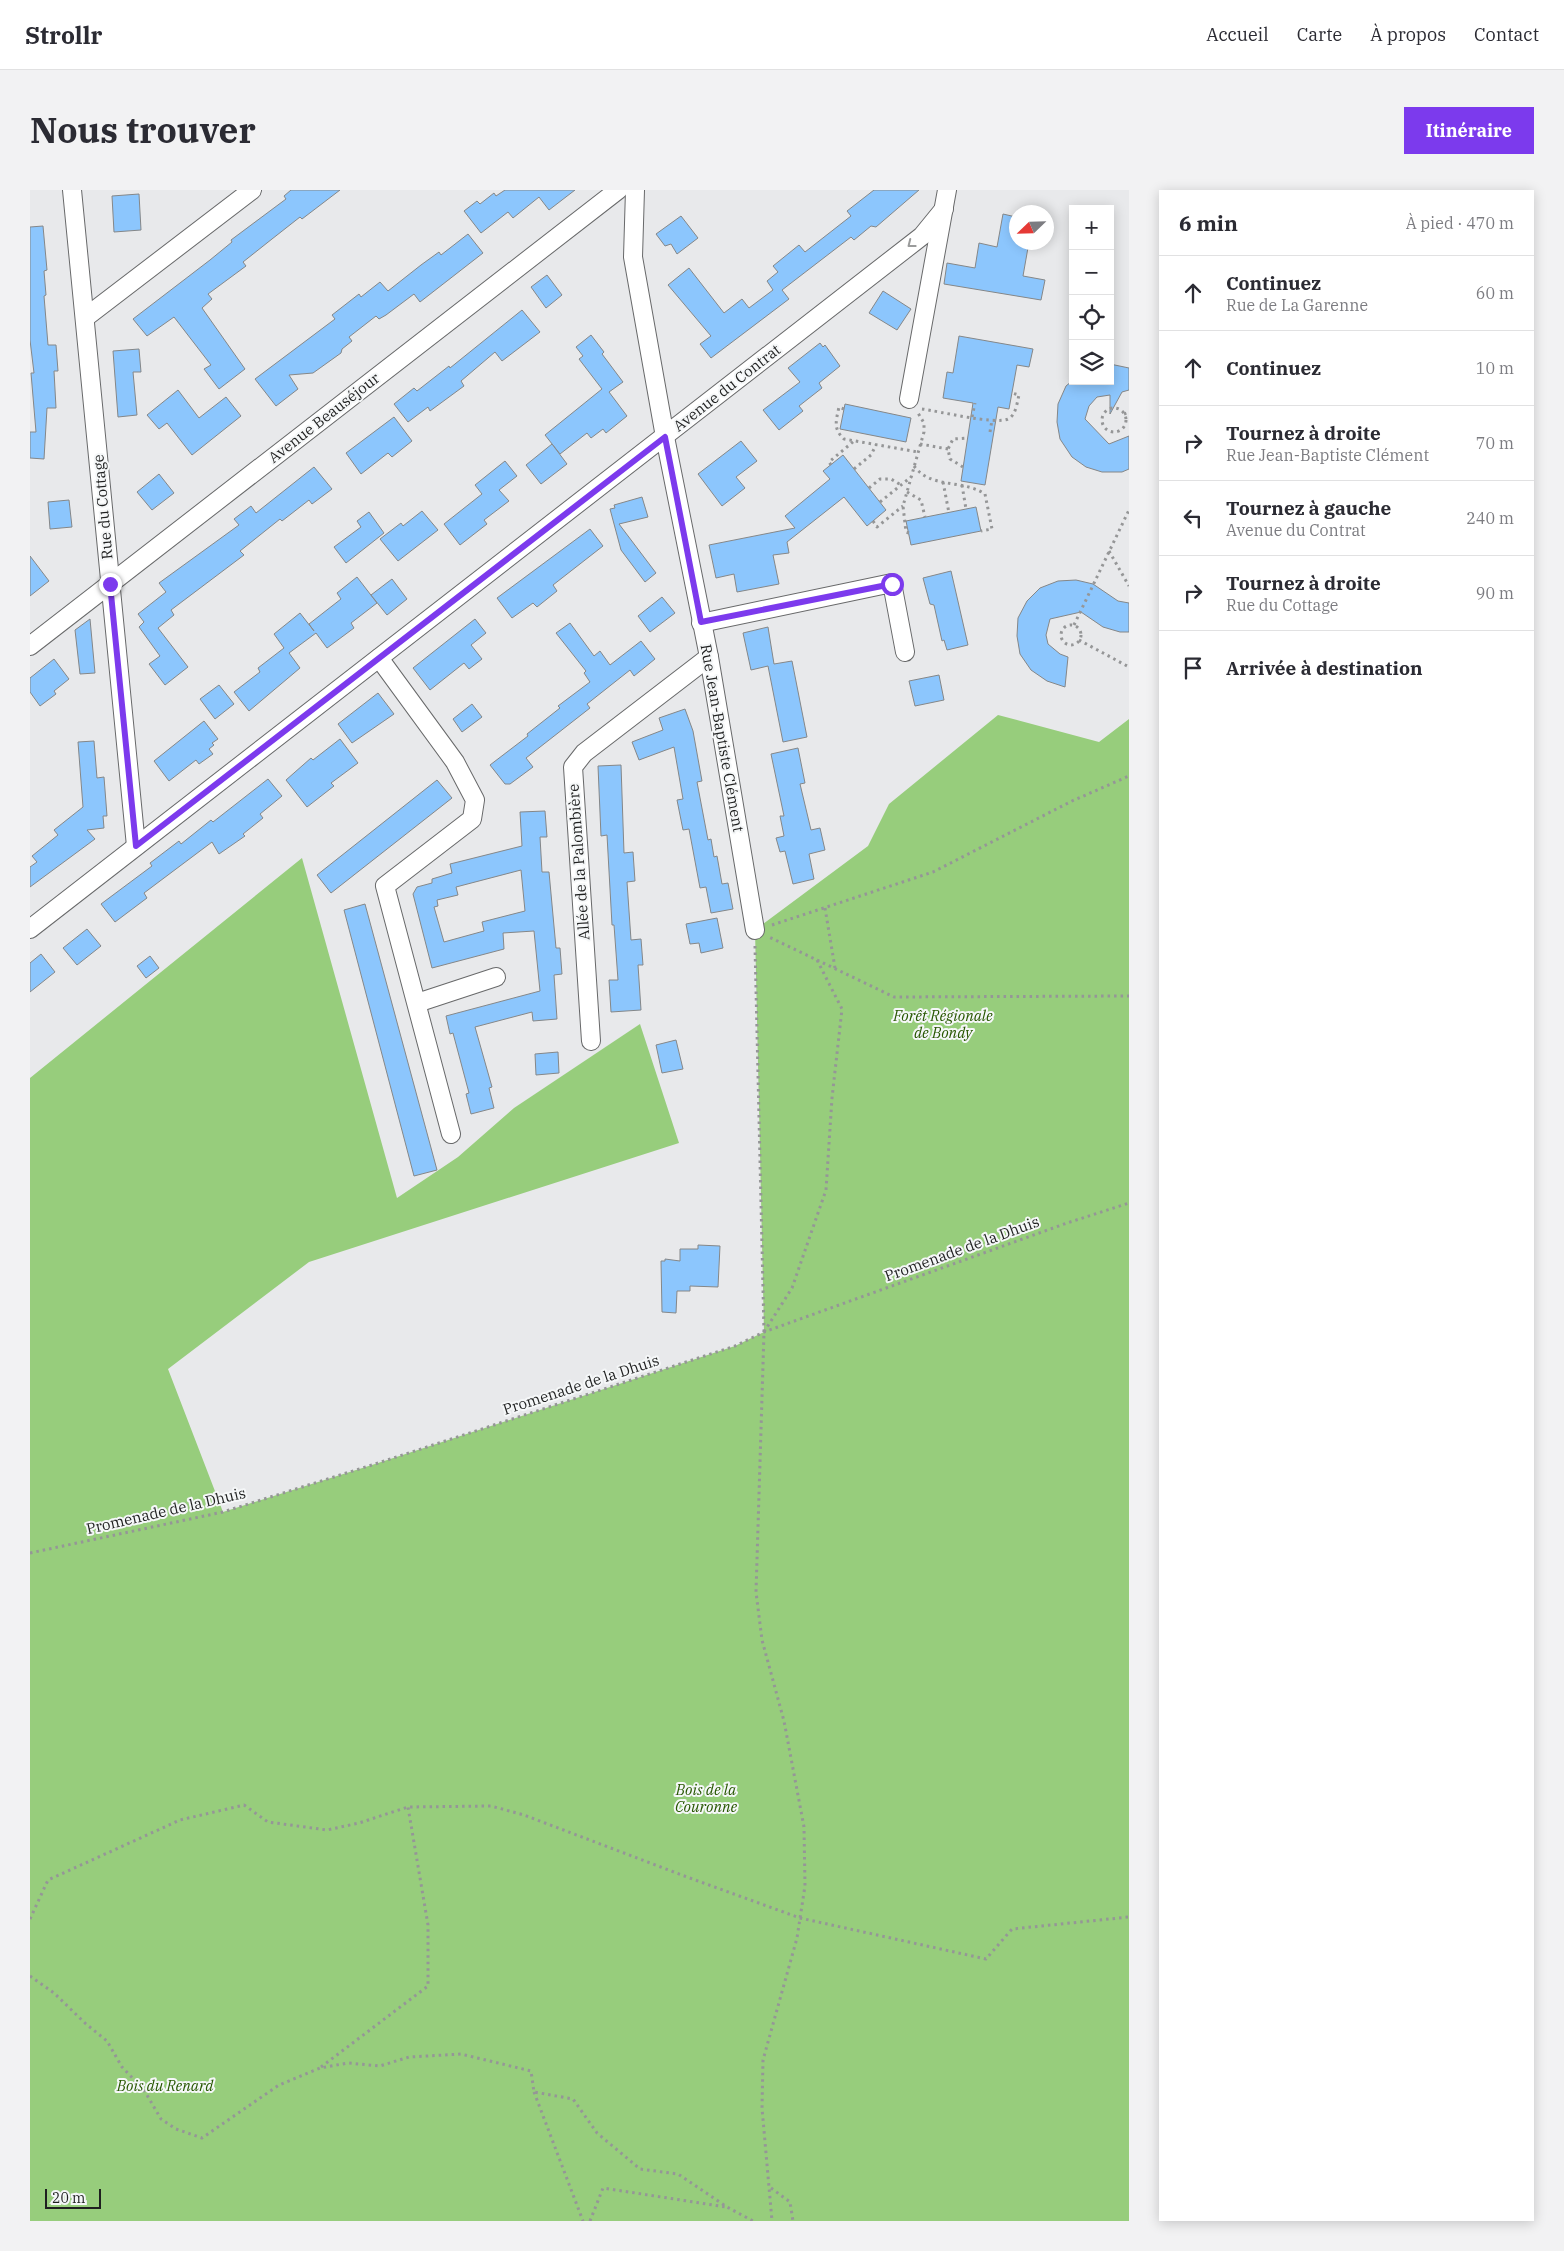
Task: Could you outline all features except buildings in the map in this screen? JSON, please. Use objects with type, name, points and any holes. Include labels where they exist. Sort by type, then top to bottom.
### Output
[{"type":"street","points":[[86,317],[252,190]]},
{"type":"street","name":"Avenue Beauséjour","points":[[30,646],[618,190]]},
{"type":"street","name":"Rue Jean-Baptiste Clément","points":[[635,190],[633,257],[665,437],[709,657],[755,930]]},
{"type":"street","points":[[909,399],[947,190]]},
{"type":"street","name":"Rue du Cottage","points":[[73,194],[136,846]]},
{"type":"street","name":"Avenue du Contrat","points":[[30,929],[922,236],[944,209]]},
{"type":"street","points":[[701,622],[892,584],[904,652]]},
{"type":"street","name":"Allée de la Palombière","points":[[592,1041],[573,767],[584,753],[709,657]]},
{"type":"street","points":[[379,658],[455,762],[475,800],[472,818],[385,886],[451,1134]]},
{"type":"street","points":[[417,1003],[496,977]]},
{"type":"path","points":[[909,533],[906,532],[903,506],[924,432],[924,423],[916,407],[992,420],[1007,419],[1014,413],[1019,395],[1012,394]]},
{"type":"path","points":[[972,417],[975,403]]},
{"type":"path","points":[[844,409],[839,407],[835,426],[837,434],[844,439],[918,452]]},
{"type":"path","points":[[1118,409],[1124,414],[1124,425],[1119,431],[1107,430],[1102,424],[1102,416],[1107,410],[1118,409]]},
{"type":"path","points":[[1124,414],[1129,412]]},
{"type":"path","points":[[990,432],[992,420]]},
{"type":"path","points":[[963,467],[950,459],[948,448],[953,439],[968,438]]},
{"type":"path","points":[[831,464],[829,462],[854,441]]},
{"type":"path","points":[[920,444],[948,448]]},
{"type":"path","points":[[854,469],[871,455],[876,445]]},
{"type":"path","points":[[914,466],[920,474],[930,480],[975,488],[984,494],[992,529],[980,531]]},
{"type":"path","points":[[880,502],[911,477]]},
{"type":"path","points":[[869,488],[880,479],[891,479],[901,484]]},
{"type":"path","points":[[943,482],[949,513]]},
{"type":"path","points":[[962,485],[966,509]]},
{"type":"path","points":[[907,492],[921,500],[925,518]]},
{"type":"path","points":[[873,521],[877,527],[903,506]]},
{"type":"path","points":[[1074,625],[1129,510]]},
{"type":"path","points":[[1109,550],[1129,586]]},
{"type":"path","points":[[1067,625],[1074,625],[1079,629],[1079,640],[1072,645],[1065,643],[1061,639],[1062,629],[1067,625]]},
{"type":"path","points":[[1079,640],[1129,667]]},
{"type":"path","points":[[755,930],[933,872],[1072,801],[1129,776]]},
{"type":"path","points":[[824,908],[835,968]]},
{"type":"path","points":[[755,930],[894,997],[1129,996]]},
{"type":"path","points":[[755,930],[764,1332],[756,1592],[762,1640],[784,1721],[804,1827],[805,1886],[797,1938],[763,2060],[762,2108],[772,2221]]},
{"type":"path","points":[[764,1332],[792,1288],[826,1190],[832,1098],[842,1009],[817,960]]},
{"type":"path","name":"Promenade de la Dhuis","points":[[30,1552],[223,1512],[375,1464],[735,1346],[764,1332],[1058,1226],[1129,1203]]},
{"type":"path","points":[[30,1919],[48,1880],[180,1820],[244,1805],[268,1822],[327,1830],[359,1823],[408,1807],[491,1806],[524,1815],[687,1878],[800,1918],[986,1959],[1012,1929],[1129,1917]]},
{"type":"path","points":[[320,2068],[428,1986],[428,1925],[408,1807]]},
{"type":"path","points":[[30,1976],[54,1994],[107,2041],[122,2067],[144,2090],[161,2119],[176,2129],[202,2138],[279,2085],[320,2068],[348,2063],[380,2066],[410,2057],[461,2054],[531,2071],[534,2092],[583,2221]]},
{"type":"path","points":[[534,2092],[573,2099],[597,2133],[640,2169],[678,2174],[727,2207],[753,2221]]},
{"type":"path","points":[[770,2187],[790,2202],[793,2221]]},
{"type":"path","points":[[590,2221],[603,2188],[727,2207]]},
{"type":"green space","name":"Bois de la Couronne","points":[[998,715],[1099,742],[1129,719],[1129,2221],[30,2221],[30,1078],[302,858],[397,1198],[458,1157],[514,1108],[640,1024],[679,1143],[309,1262],[168,1369],[223,1512],[735,1346],[764,1332],[755,930],[868,846],[889,804]]},
{"type":"route","points":[[110,584],[136,846],[665,437],[701,622],[892,584]]},
{"type":"park label","name":"Forêt Régionale de Bondy","points":[[943,1024]]},
{"type":"park label","name":"Bois du Renard","points":[[165,2086]]}]
